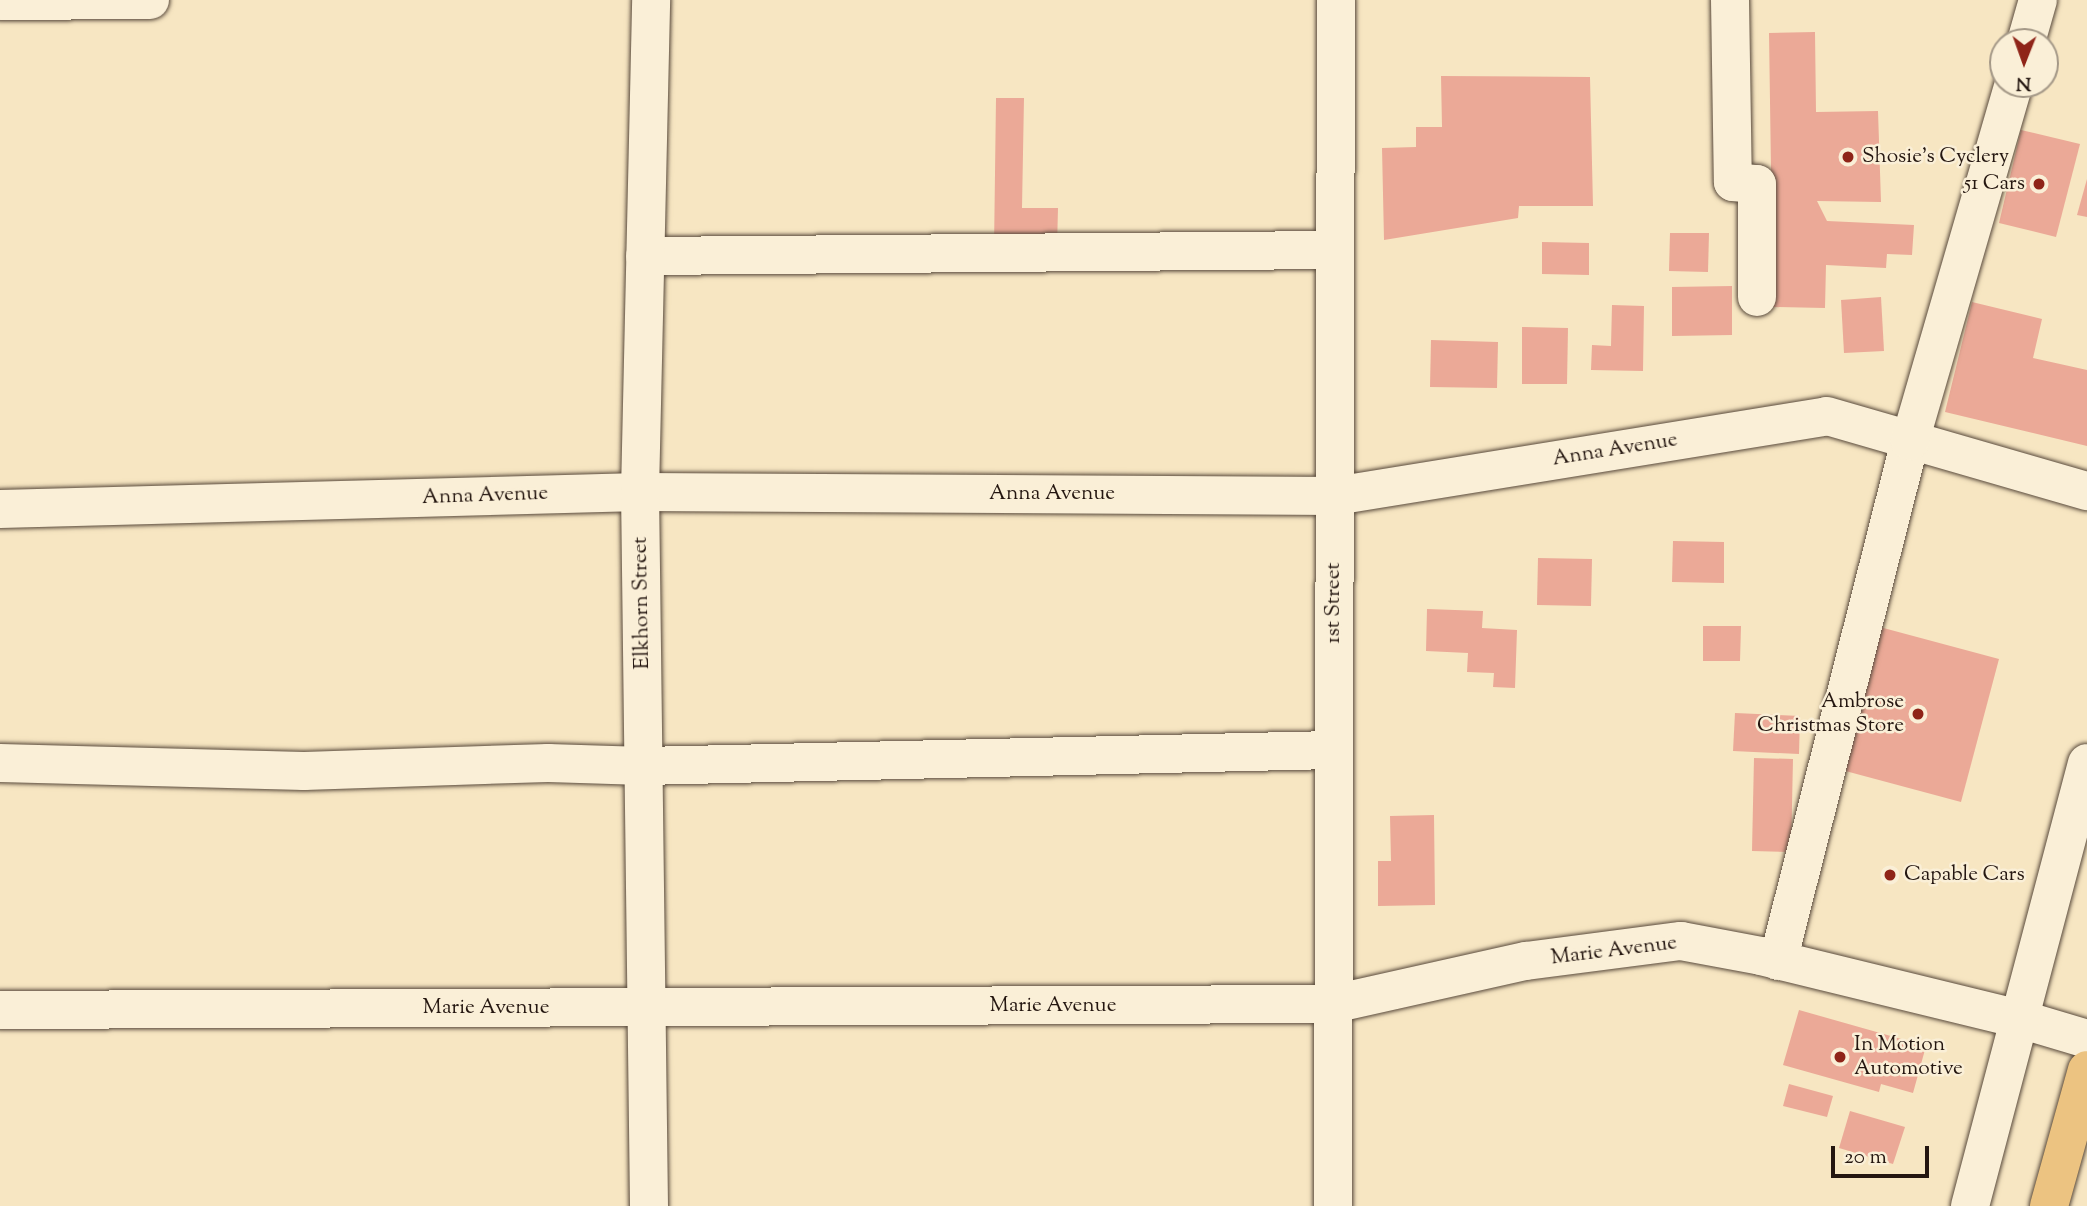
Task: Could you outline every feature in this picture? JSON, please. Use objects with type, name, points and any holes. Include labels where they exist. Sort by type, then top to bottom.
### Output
[{"type":"main road","points":[[2049,1206],[2087,1070]]},
{"type":"street","points":[[0,1],[150,0]]},
{"type":"street","name":"Elkhorn Street","points":[[649,1206],[640,492],[650,0]]},
{"type":"street","name":"1st Street","points":[[1333,1206],[1336,0]]},
{"type":"street","points":[[1730,0],[1733,182],[1757,184],[1756,298]]},
{"type":"street","points":[[2030,28],[2038,0]]},
{"type":"street","points":[[1778,961],[1910,441],[2010,98]]},
{"type":"street","points":[[645,256],[1335,250]]},
{"type":"street","name":"Anna Avenue","points":[[0,509],[640,492],[1335,496],[1828,416],[2087,491]]},
{"type":"street","points":[[0,763],[304,771],[548,763],[644,766],[1334,750]]},
{"type":"street","points":[[1970,1206],[2087,763]]},
{"type":"street","name":"Marie Avenue","points":[[0,1010],[1333,1004],[1526,961],[1681,940],[2020,1019],[2087,1039]]},
{"type":"building","points":[[1815,32],[1816,112],[1878,111],[1881,202],[1817,201],[1827,221],[1914,225],[1912,255],[1887,254],[1886,268],[1826,265],[1825,308],[1773,307],[1769,33]]},
{"type":"building","points":[[1441,76],[1590,77],[1593,206],[1519,206],[1518,218],[1384,240],[1382,148],[1416,147],[1416,127],[1442,127]]},
{"type":"building","points":[[996,98],[1024,98],[1022,208],[1058,208],[1057,248],[994,248]]},
{"type":"building","name":"51 Cars","points":[[2021,130],[2080,144],[2056,237],[1999,223]]},
{"type":"building","points":[[2087,179],[2087,217],[2077,215]]},
{"type":"building","points":[[1670,233],[1709,233],[1708,272],[1669,271]]},
{"type":"building","points":[[1542,242],[1589,243],[1589,275],[1542,274]]},
{"type":"building","points":[[1732,286],[1732,335],[1672,336],[1672,287]]},
{"type":"building","points":[[1881,297],[1884,351],[1844,353],[1841,300]]},
{"type":"building","points":[[1972,302],[2042,319],[2033,358],[2087,370],[2087,446],[1945,412]]},
{"type":"building","points":[[1612,305],[1644,306],[1643,371],[1591,370],[1592,345],[1611,346]]},
{"type":"building","points":[[1522,327],[1568,328],[1567,384],[1522,384]]},
{"type":"building","points":[[1431,340],[1498,342],[1497,388],[1430,387]]},
{"type":"building","points":[[1673,541],[1724,542],[1724,583],[1672,582]]},
{"type":"building","points":[[1538,558],[1592,559],[1591,606],[1537,605]]},
{"type":"building","points":[[1427,609],[1483,611],[1482,628],[1517,630],[1515,688],[1493,687],[1494,673],[1467,672],[1468,653],[1426,651]]},
{"type":"building","points":[[1703,626],[1741,626],[1740,661],[1703,661]]},
{"type":"building","name":"Ambrose Christmas Store","points":[[1876,626],[1999,659],[1961,802],[1838,769]]},
{"type":"building","points":[[1735,713],[1800,716],[1799,754],[1733,751]]},
{"type":"building","points":[[1754,758],[1793,759],[1791,852],[1752,851]]},
{"type":"building","points":[[1434,815],[1435,905],[1378,906],[1378,861],[1391,861],[1390,816]]},
{"type":"building","points":[[1799,1010],[1926,1046],[1913,1093],[1881,1084],[1879,1092],[1783,1065]]},
{"type":"building","points":[[1789,1084],[1833,1096],[1827,1117],[1783,1106]]},
{"type":"building","points":[[1850,1111],[1905,1127],[1893,1164],[1839,1148]]},
{"type":"place","name":"Shosie's Cyclery","points":[[1848,157]]},
{"type":"place","name":"51 Cars","points":[[2039,184]]},
{"type":"place","name":"Ambrose Christmas Store","points":[[1918,714]]},
{"type":"place","name":"Capable Cars","points":[[1890,875]]},
{"type":"place","name":"In Motion Automotive","points":[[1840,1057]]}]
